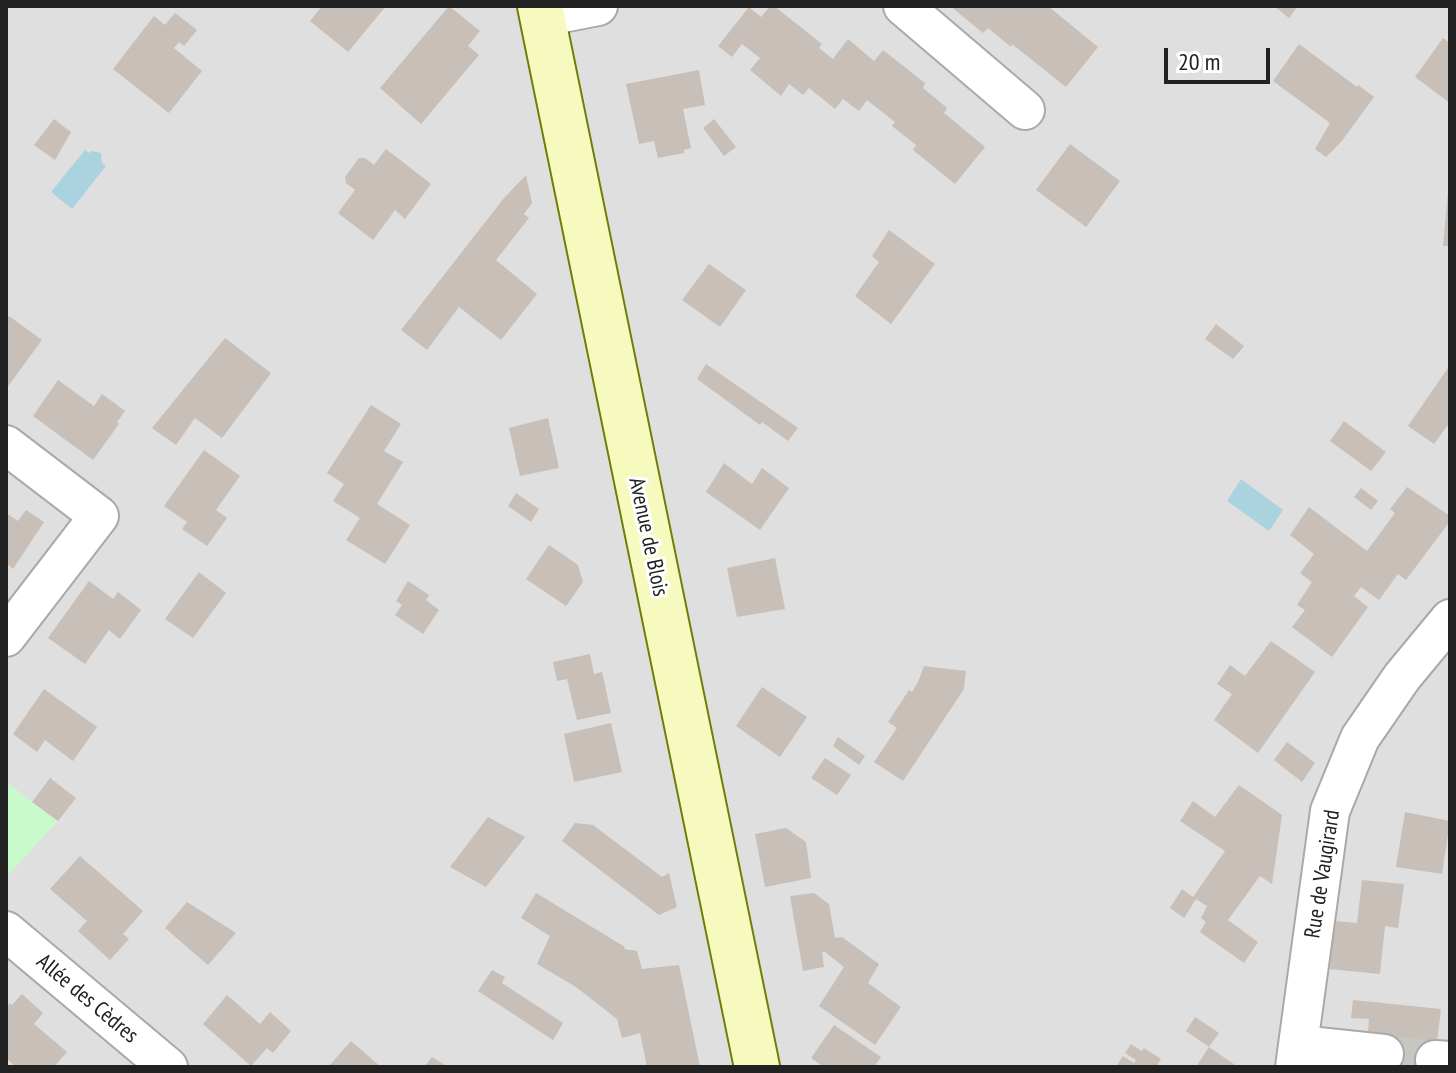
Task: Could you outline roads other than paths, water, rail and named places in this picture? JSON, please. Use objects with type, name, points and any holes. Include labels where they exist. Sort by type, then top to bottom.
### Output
[{"type":"main road","name":"Avenue de Blois","points":[[541,11],[757,1067]]},
{"type":"street","points":[[541,11],[598,6]]},
{"type":"street","points":[[903,6],[1025,110]]},
{"type":"street","points":[[6,445],[99,516],[6,637]]},
{"type":"street","name":"Rue de Vaugirard","points":[[1297,1056],[1330,811],[1360,738],[1402,677],[1450,619]]},
{"type":"street","name":"Allée des Cèdres","points":[[6,931],[168,1067]]},
{"type":"street","points":[[1297,1056],[1384,1054]]},
{"type":"water","points":[[85,150],[101,153],[102,163],[106,166],[72,209],[51,192]]},
{"type":"water","points":[[1241,479],[1283,510],[1269,531],[1227,501]]},
{"type":"tunnel","points":[[1384,1054],[1435,1060]]}]
